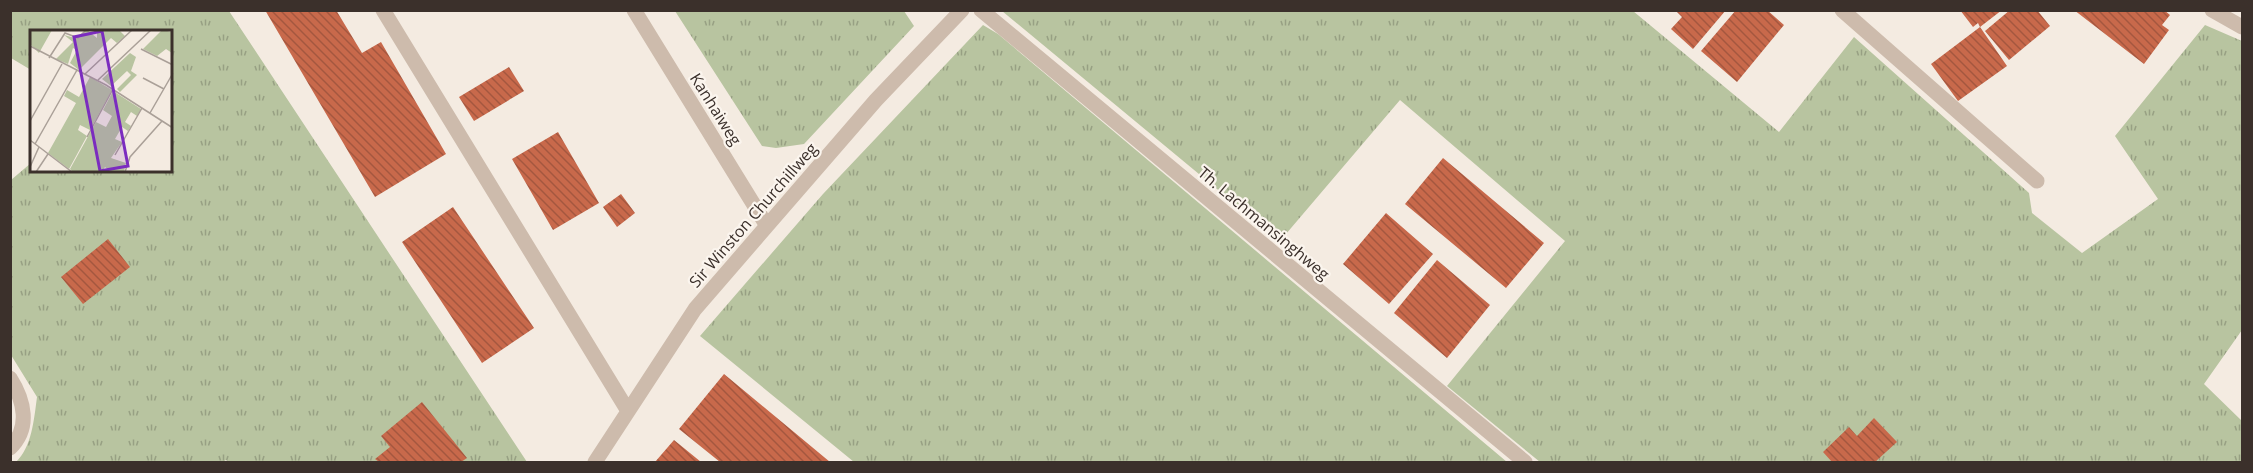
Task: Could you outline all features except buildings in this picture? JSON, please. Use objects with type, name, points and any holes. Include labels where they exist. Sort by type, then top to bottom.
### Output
[{"type":"street","points":[[383,10],[628,411]]},
{"type":"street","name":"Kanhaiweg","points":[[634,10],[767,226]]},
{"type":"street","name":"Sir Winston Churchillweg","points":[[595,462],[695,309],[876,100],[962,10]]},
{"type":"street","name":"Th. Lachmansinghweg","points":[[981,10],[1525,462]]},
{"type":"street","points":[[1842,10],[2037,181]]},
{"type":"street","points":[[2212,10],[2242,27]]},
{"type":"street","points":[[10,378],[20,392],[25,418],[17,441],[10,448]]},
{"type":"green space","points":[[11,11],[229,11],[527,462],[228,462],[226,460],[223,462],[16,462],[29,441],[37,397],[11,355],[11,180],[30,164],[30,172],[172,172],[172,30],[30,30],[30,69],[11,58]]},
{"type":"green space","points":[[675,11],[904,11],[914,26],[804,144],[776,148],[762,146]]},
{"type":"green space","points":[[1002,11],[1633,11],[1779,132],[1854,37],[2029,193],[2032,213],[2082,253],[2158,199],[2115,136],[2205,25],[2242,41],[2242,330],[2204,384],[2242,421],[2242,462],[1540,462],[1447,386],[1565,241],[1400,100],[1280,241]]},
{"type":"green space","points":[[983,25],[998,34],[1507,462],[854,462],[700,336],[823,194]]}]
